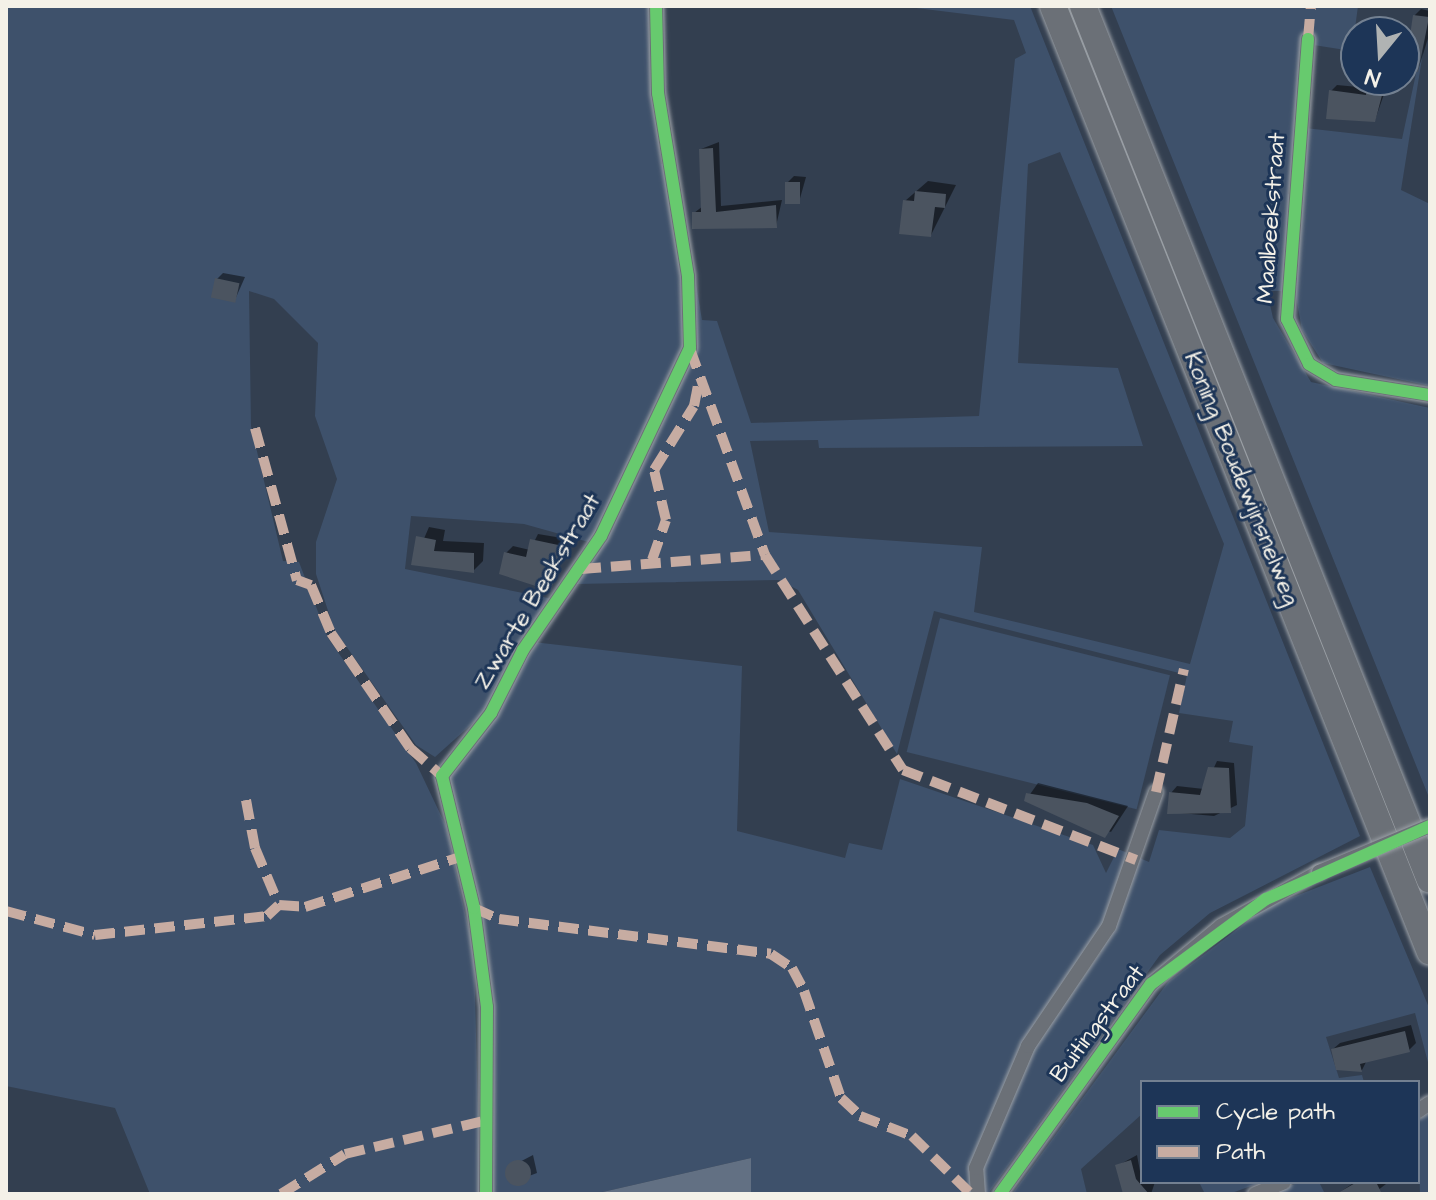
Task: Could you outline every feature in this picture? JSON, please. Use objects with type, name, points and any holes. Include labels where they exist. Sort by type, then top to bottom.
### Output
[{"type":"highway","name":"Koning Boudewijnsnelweg","points":[[1053,6],[1430,952]]},
{"type":"highway","name":"Koning Boudewijnsnelweg","points":[[1083,6],[1430,880]]},
{"type":"street","name":"Zwarte Beekstraat","points":[[486,1194],[487,1007],[474,908],[442,776],[491,713],[523,650],[601,536],[690,348],[688,276],[658,93],[656,6]]},
{"type":"street","name":"Maalbeekstraat","points":[[1308,39],[1287,319],[1309,364],[1336,380],[1430,395]]},
{"type":"street","points":[[978,1194],[976,1168],[1028,1046],[1109,926],[1156,792]]},
{"type":"street","name":"Buitingstraat","points":[[1000,1194],[1151,984],[1221,926],[1319,872],[1430,826]]},
{"type":"street","points":[[1255,1194],[1279,1184]]},
{"type":"shaded area","points":[[6,6],[664,6],[665,107],[655,107],[661,164],[676,161],[702,320],[717,321],[751,423],[979,416],[1015,59],[1026,53],[1014,20],[900,6],[1030,6],[1360,836],[1210,913],[1160,955],[988,1194],[751,1194],[751,1158],[594,1194],[493,1194],[493,1006],[447,783],[450,767],[533,642],[742,666],[737,831],[845,858],[849,843],[882,850],[900,779],[1093,845],[1106,873],[1118,849],[1149,862],[1159,830],[1230,838],[1245,826],[1253,746],[1229,742],[1233,721],[1179,713],[1187,675],[934,611],[897,754],[798,590],[779,580],[576,584],[625,503],[690,360],[592,543],[524,524],[411,516],[405,569],[553,599],[483,714],[435,757],[416,745],[334,629],[316,574],[316,542],[337,479],[315,416],[318,343],[274,299],[249,291],[251,426],[283,561],[299,562],[328,638],[416,763],[446,826],[474,954],[480,1194],[150,1194],[115,1108],[6,1086]],"holes":[[[1060,152],[1224,544],[1190,664],[974,612],[982,547],[769,532],[750,441],[818,440],[819,448],[1143,446],[1118,368],[1018,363],[1028,164]],[[1093,943],[1101,952],[1058,1013]]]},
{"type":"shaded area","points":[[1111,6],[1358,6],[1357,16],[1340,16],[1340,49],[1307,44],[1288,194],[1296,196],[1305,128],[1402,139],[1411,96],[1416,96],[1401,190],[1430,204],[1430,386],[1323,363],[1302,330],[1295,291],[1267,291],[1273,318],[1311,382],[1430,408],[1430,800]]},
{"type":"shaded area","points":[[1430,8],[1420,71],[1420,55]]},
{"type":"shaded area","points":[[940,618],[1170,675],[1137,809],[907,752]]},
{"type":"shaded area","points":[[1370,867],[1430,1010],[1430,1070],[1415,1013],[1326,1037],[1339,1078],[1362,1075],[1363,1080],[1140,1080],[1140,1116],[1081,1169],[1087,1194],[1012,1194],[1168,982],[1265,908]]},
{"type":"shaded area","points":[[1430,1113],[1430,1194],[1420,1194],[1420,1119]]},
{"type":"shaded area","points":[[751,1158],[751,1194],[594,1194]]},
{"type":"shaded area","points":[[1200,1184],[1256,1184],[1229,1194],[1205,1194]]},
{"type":"shaded area","points":[[1295,1184],[1320,1184],[1325,1194],[1272,1193]]},
{"type":"building","points":[[1413,15],[1429,17],[1420,62],[1420,16]]},
{"type":"building","points":[[1329,90],[1340,91],[1340,96],[1382,96],[1375,122],[1326,119]]},
{"type":"building","points":[[713,148],[716,212],[776,205],[777,228],[692,229],[692,212],[701,212],[699,149]]},
{"type":"building","points":[[785,182],[800,182],[800,204],[785,204]]},
{"type":"building","points":[[915,191],[946,194],[945,208],[935,207],[931,237],[899,234],[903,200],[914,201]]},
{"type":"building","points":[[215,278],[239,283],[235,303],[211,298]]},
{"type":"building","points":[[416,536],[436,540],[434,551],[474,553],[474,573],[411,565]]},
{"type":"building","points":[[530,539],[563,546],[551,591],[499,574],[504,552],[526,557]]},
{"type":"building","points":[[1208,767],[1229,768],[1231,813],[1167,814],[1169,792],[1200,795]]},
{"type":"building","points":[[1026,793],[1087,803],[1119,816],[1105,838],[1024,801]]},
{"type":"building","points":[[1405,1031],[1410,1052],[1360,1064],[1362,1072],[1336,1070],[1331,1049]]},
{"type":"building","points":[[518,1160],[527,1164],[531,1173],[527,1182],[518,1186],[509,1182],[505,1173],[509,1164]]},
{"type":"building","points":[[1131,1160],[1136,1179],[1149,1194],[1123,1194],[1115,1165]]},
{"type":"building","points":[[1354,1184],[1377,1184],[1382,1194],[1336,1194]]},
{"type":"marked path","points":[[1308,39],[1311,6]]},
{"type":"marked path","points":[[690,349],[765,555],[903,770],[1136,860]]},
{"type":"marked path","points":[[652,560],[666,520],[654,470],[694,406],[699,381]]},
{"type":"marked path","points":[[255,428],[297,580],[311,585],[331,633],[410,748],[442,776]]},
{"type":"marked path","points":[[581,569],[765,555]]},
{"type":"marked path","points":[[1156,792],[1184,669]]},
{"type":"marked path","points":[[246,800],[255,848],[279,905],[305,907],[460,857]]},
{"type":"marked path","points":[[6,911],[95,935],[267,916],[279,905]]},
{"type":"marked path","points":[[474,908],[499,919],[771,954],[792,968],[804,991],[841,1098],[860,1116],[912,1136],[971,1194]]},
{"type":"marked path","points":[[281,1194],[345,1154],[484,1121]]},
{"type":"cycle path","points":[[486,1194],[487,1007],[474,908],[442,776],[491,713],[523,650],[601,536],[690,348],[688,276],[658,93],[656,6]]},
{"type":"cycle path","points":[[1308,39],[1287,319],[1309,364],[1336,380],[1430,395]]},
{"type":"cycle path","points":[[1000,1194],[1151,984],[1266,899],[1430,826]]}]
